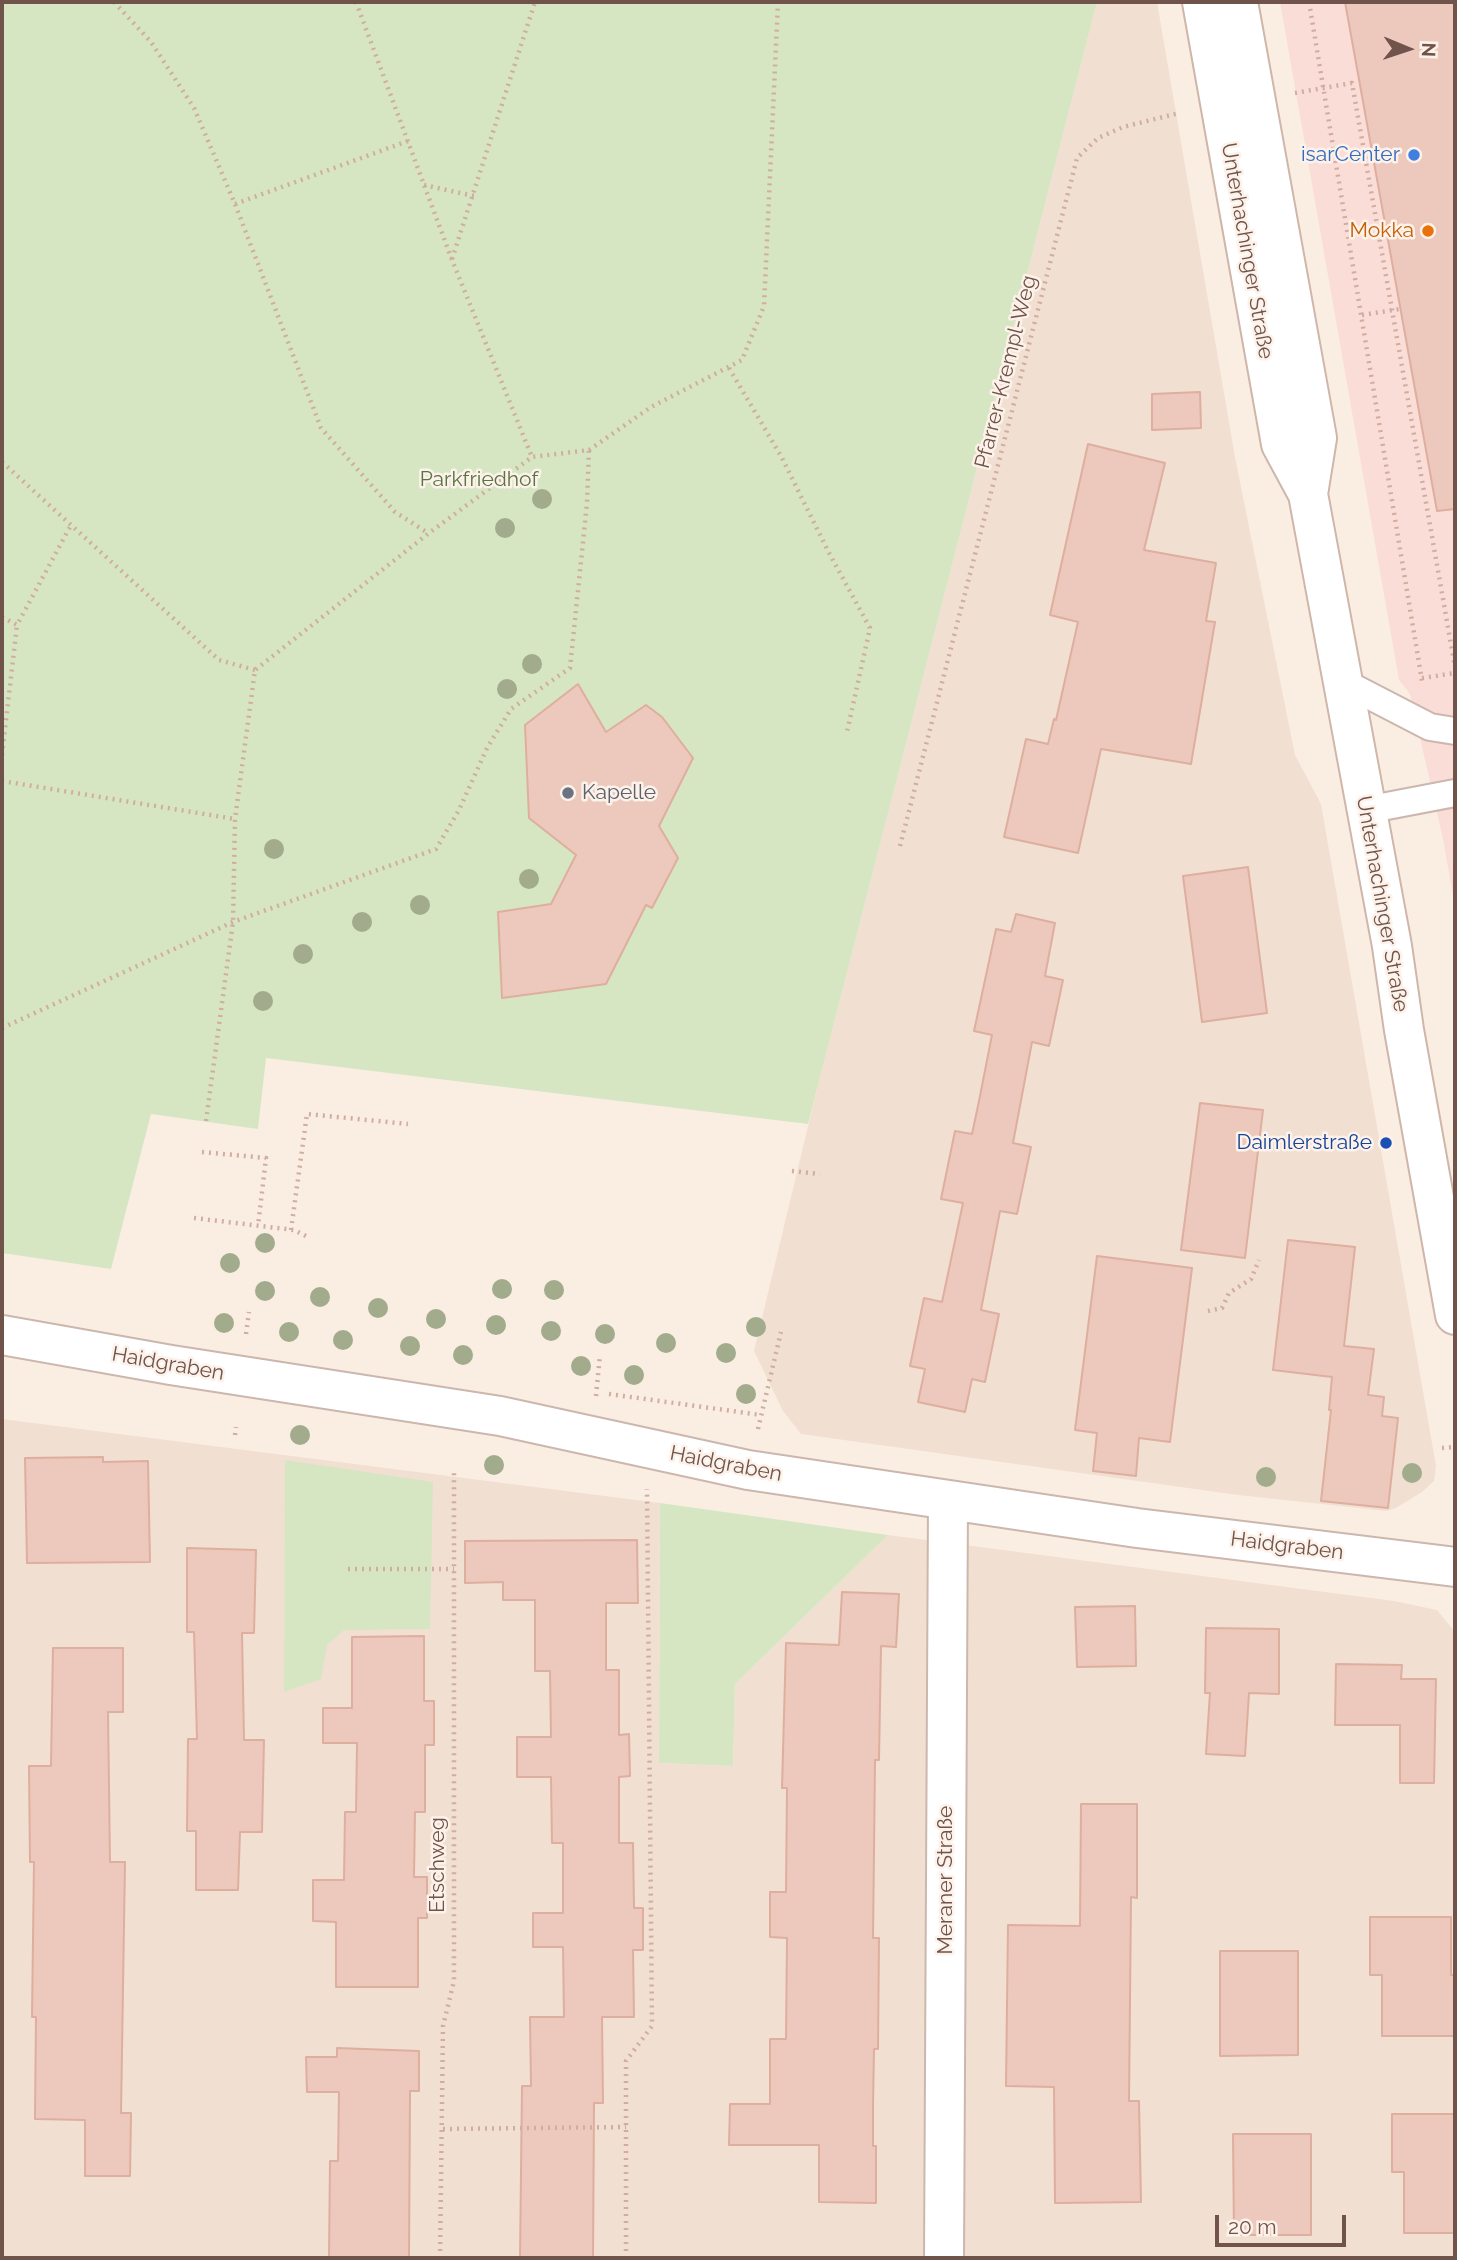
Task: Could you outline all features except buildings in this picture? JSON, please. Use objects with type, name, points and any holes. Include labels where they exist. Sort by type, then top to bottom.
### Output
[{"type":"street","name":"Unterhachinger Straße","points":[[1202,2],[1238,102],[1317,438],[1308,494],[1455,1315]]},
{"type":"street","name":"Unterhachinger Straße","points":[[1238,2],[1238,102]]},
{"type":"street","name":"Haidgraben","points":[[2,1335],[195,1369],[500,1416],[748,1470],[1138,1528],[1455,1567]]},
{"type":"street","name":"Meraner Straße","points":[[944,2258],[948,1501]]},
{"type":"lane","points":[[1343,682],[1443,729]]},
{"type":"lane","points":[[1366,810],[1455,793]]},
{"type":"path","points":[[114,2],[151,42],[194,108],[235,204],[321,428],[395,512],[429,533]]},
{"type":"path","points":[[356,2],[452,260],[532,457]]},
{"type":"path","points":[[452,260],[535,2]]},
{"type":"path","points":[[206,1121],[233,922],[234,819],[255,670],[429,533],[532,457],[589,450],[651,407],[742,360],[764,306],[778,2]]},
{"type":"path","points":[[1309,2],[1422,678],[1443,729]]},
{"type":"path","name":"Pfarrer-Krempl-Weg","points":[[900,846],[1077,158],[1098,138],[1123,127],[1238,102],[1352,83],[1392,310]]},
{"type":"path","points":[[235,204],[408,141]]},
{"type":"path","points":[[424,185],[474,196]]},
{"type":"path","points":[[1362,316],[1401,309]]},
{"type":"path","points":[[1392,310],[1455,670],[1422,678]]},
{"type":"path","points":[[729,368],[781,456],[870,628],[847,732]]},
{"type":"path","points":[[2,1028],[233,922],[436,849],[459,810],[487,748],[511,709],[570,668],[587,503],[589,450]]},
{"type":"path","points":[[2,462],[219,660],[255,670]]},
{"type":"path","points":[[2,755],[17,625],[71,526]]},
{"type":"path","points":[[2,617],[17,625]]},
{"type":"path","points":[[2,781],[234,819]]},
{"type":"path","points":[[291,1230],[306,1114],[408,1124]]},
{"type":"path","points":[[202,1152],[266,1158],[258,1226]]},
{"type":"path","points":[[792,1171],[820,1174]]},
{"type":"path","points":[[194,1218],[291,1230],[310,1238]]},
{"type":"path","points":[[1208,1311],[1222,1308],[1228,1293],[1251,1279],[1259,1260]]},
{"type":"path","points":[[245,1344],[249,1311]]},
{"type":"path","points":[[761,1415],[781,1332]]},
{"type":"path","points":[[596,1401],[600,1355]]},
{"type":"path","points":[[235,1435],[236,1427]]},
{"type":"path","points":[[1442,1448],[1454,1447]]},
{"type":"path","name":"Etschweg","points":[[440,2258],[443,2026],[454,1981],[454,1470]]},
{"type":"path","points":[[626,2258],[626,2061],[652,2026],[647,1537]]},
{"type":"path","points":[[348,1569],[454,1569]]},
{"type":"path","points":[[443,2129],[626,2127]]},
{"type":"shaded area","points":[[1097,2],[1157,2],[1235,457],[1295,755],[1321,804],[1436,1466],[1434,1481],[1422,1492],[1387,1511],[1238,1495],[801,1434],[783,1411],[754,1351],[817,1089]]},
{"type":"shaded area","points":[[1280,2],[1455,2],[1455,907],[1443,839],[1410,694],[1399,680]]},
{"type":"shaded area","points":[[2,1419],[660,1503],[659,1763],[733,1766],[735,1684],[888,1535],[1394,1601],[1437,1610],[1455,1632],[1455,2258],[2,2258]]},
{"type":"green space","name":"Parkfriedhof","points":[[2,2],[1097,2],[808,1124],[266,1058],[258,1129],[151,1114],[111,1269],[2,1253]]},
{"type":"green space","points":[[285,1460],[433,1482],[430,1629],[344,1630],[327,1645],[321,1679],[284,1692]]},
{"type":"green space","points":[[660,1503],[888,1535],[735,1684],[733,1766],[659,1763]]},
{"type":"place","name":"isarCenter","points":[[1414,155]]},
{"type":"place","name":"Mokka","points":[[1428,231]]},
{"type":"place","name":"Kapelle","points":[[568,793]]},
{"type":"place","name":"Daimlerstraße","points":[[1386,1143]]}]
